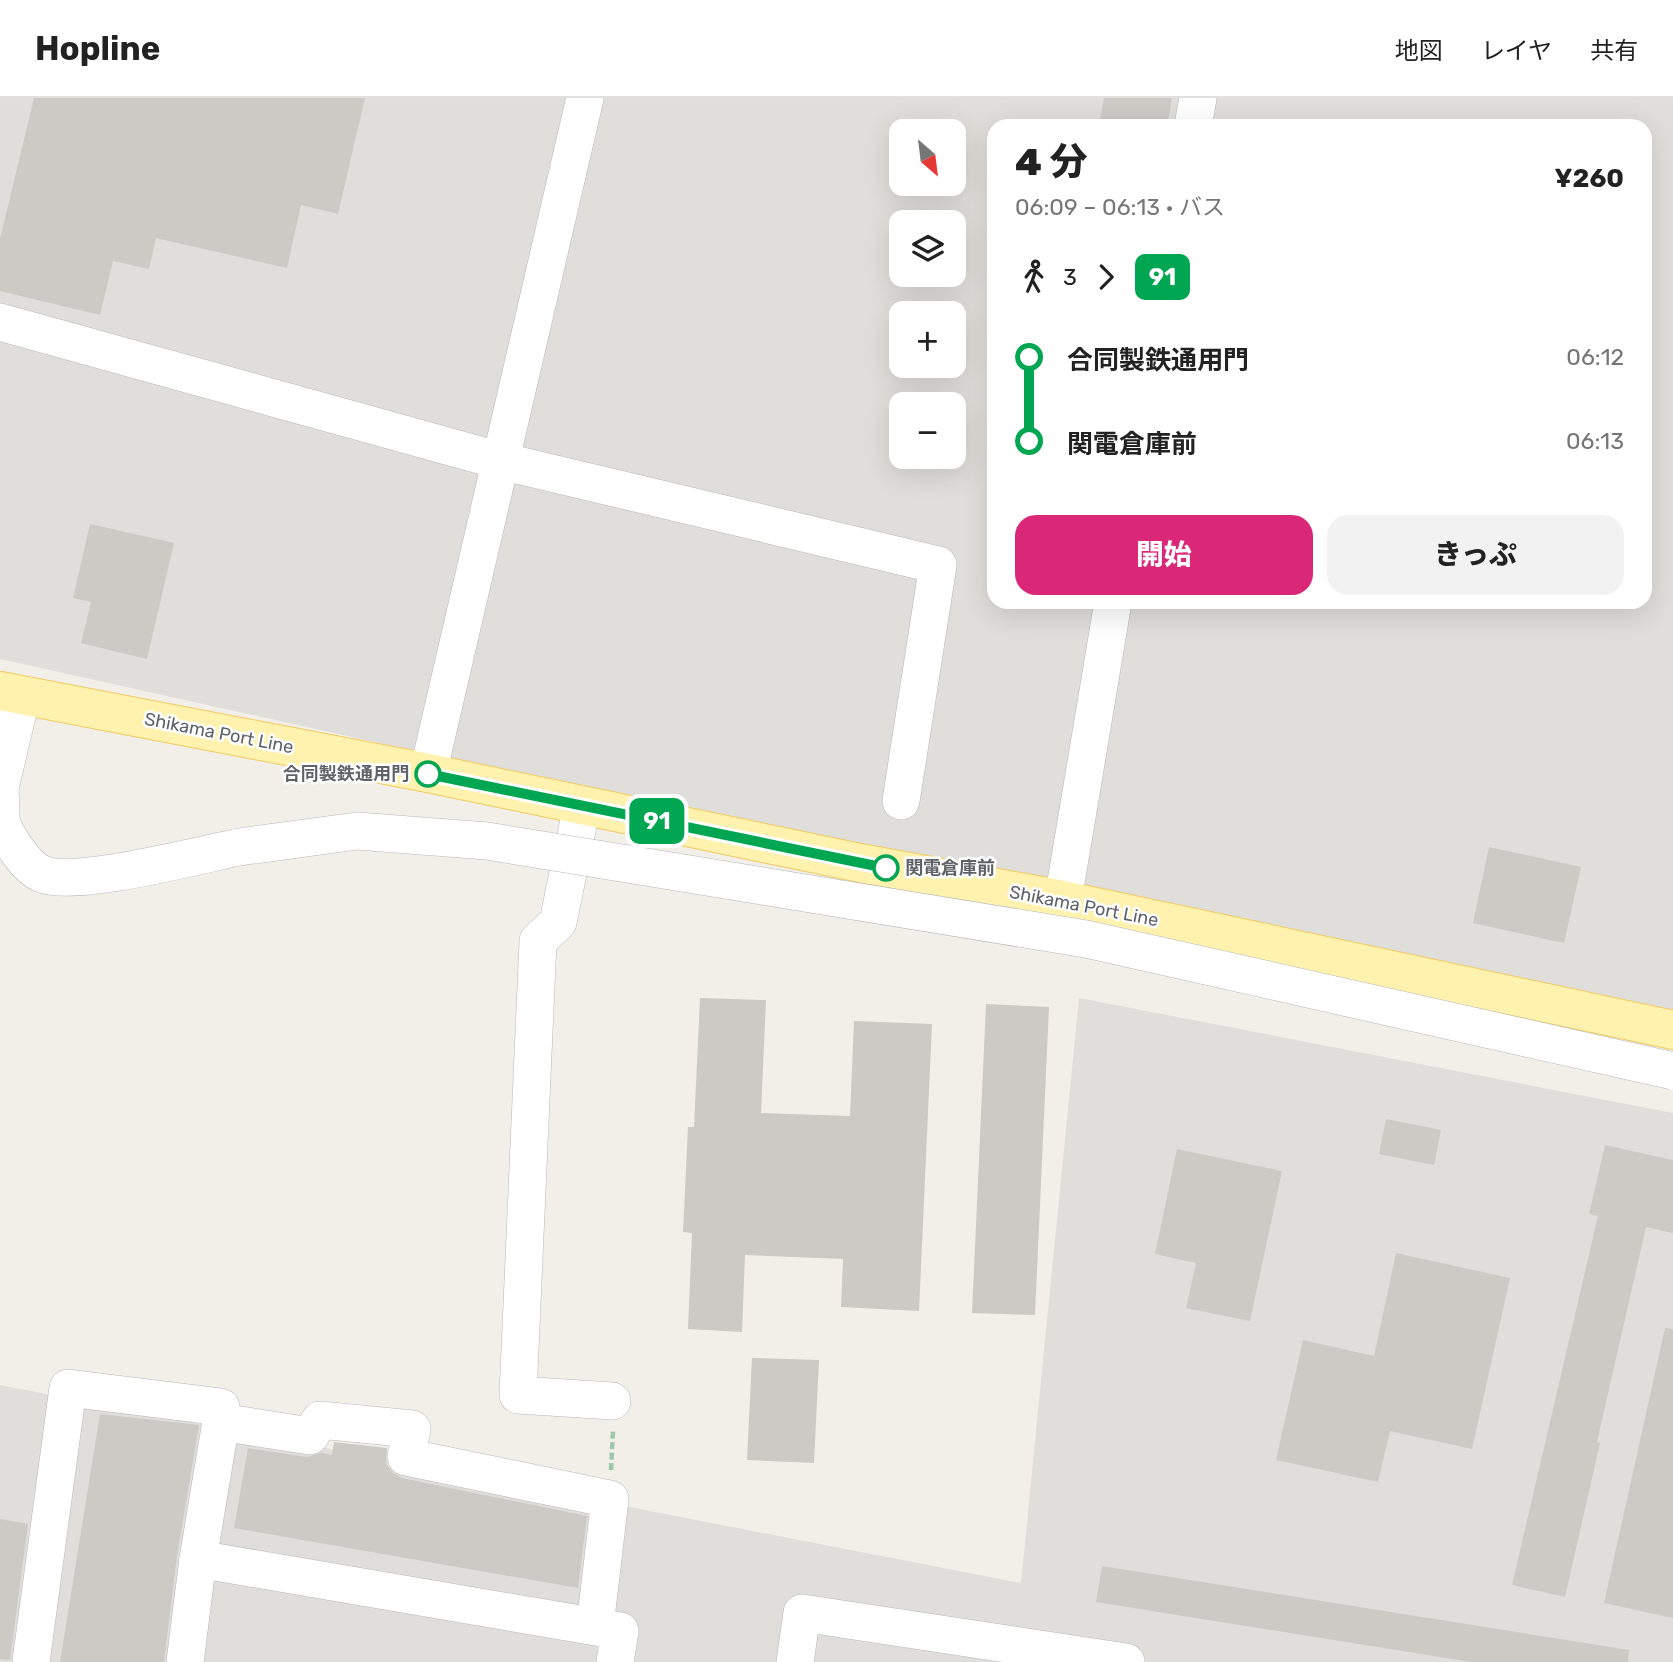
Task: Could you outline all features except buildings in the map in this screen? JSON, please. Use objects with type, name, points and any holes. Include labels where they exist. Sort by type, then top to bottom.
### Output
[{"type":"main road","name":"Shikama Port Line","points":[[11,693],[428,774],[860,863],[1063,900],[1673,1030]]},
{"type":"street","points":[[428,774],[585,98]]},
{"type":"street","points":[[1194,119],[1198,98]]},
{"type":"street","points":[[0,322],[501,461],[938,565],[901,801]]},
{"type":"street","points":[[1063,900],[1112,609]]},
{"type":"street","points":[[11,693],[0,789],[2,823],[18,852],[41,874],[71,877],[105,874],[239,847],[357,831],[487,841],[1086,939],[1673,1071]]},
{"type":"street","points":[[582,806],[558,922],[538,941],[518,1395],[613,1413]]},
{"type":"street","points":[[31,1662],[68,1388],[221,1407],[185,1662]]},
{"type":"street","points":[[220,1422],[310,1436],[320,1420],[412,1429],[406,1457],[610,1499],[595,1626]]},
{"type":"street","points":[[198,1559],[620,1631],[615,1662]]},
{"type":"street","points":[[795,1662],[802,1613],[1126,1662]]},
{"type":"path","points":[[610,1499],[613,1413]]},
{"type":"shaded area","points":[[0,98],[1673,98],[1673,1030],[0,659]]},
{"type":"shaded area","points":[[1079,998],[1673,1113],[1673,1662],[0,1662],[0,1385],[1021,1583]]},
{"type":"bus line","name":"91","points":[[428,774],[886,868]]},
{"type":"place","name":"合同製鉄通用門","points":[[428,774]]},
{"type":"place","name":"関電倉庫前","points":[[886,868]]}]
